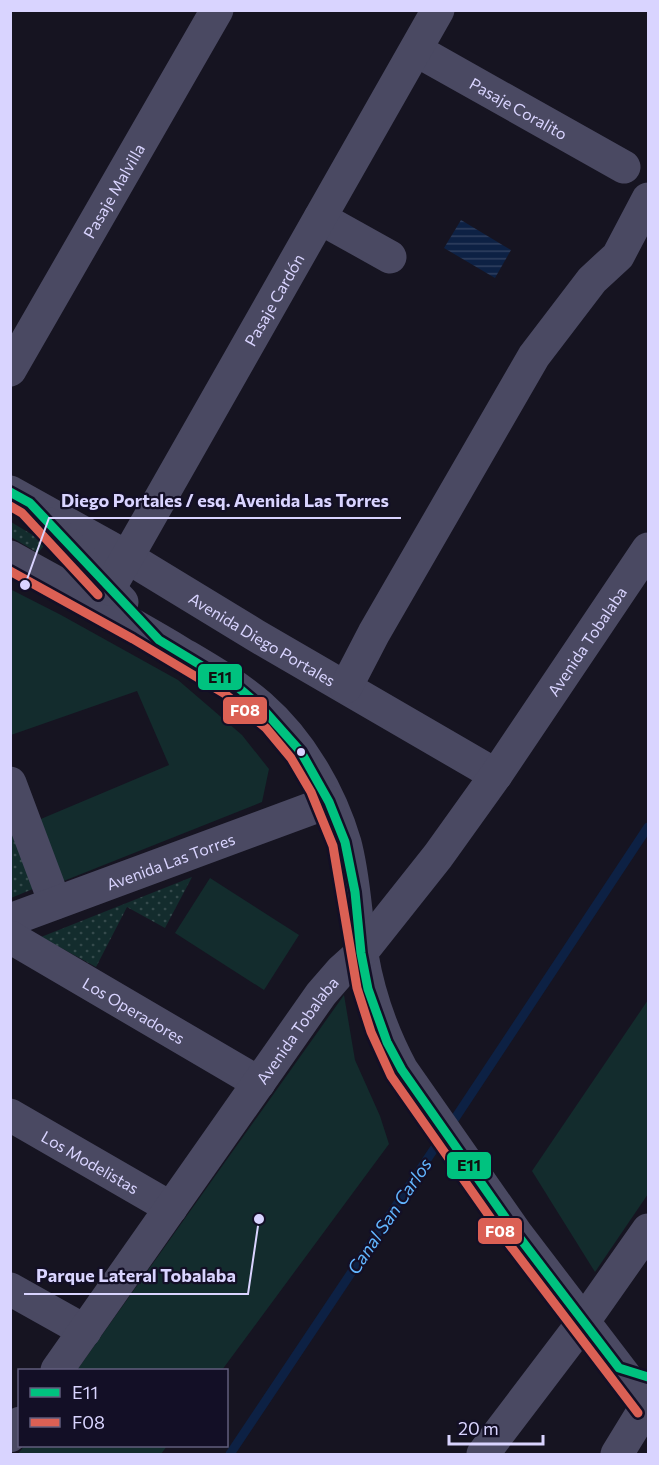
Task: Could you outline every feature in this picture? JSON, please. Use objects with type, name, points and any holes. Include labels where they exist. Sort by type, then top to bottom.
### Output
[{"type":"street","name":"Pasaje Malvilla","points":[[10,370],[217,10]]},
{"type":"street","name":"Pasaje Cardón","points":[[109,589],[438,10]]},
{"type":"street","name":"Pasaje Coralito","points":[[416,50],[624,167]]},
{"type":"street","points":[[346,687],[374,633],[534,356],[592,280],[618,256],[648,199]]},
{"type":"street","points":[[320,218],[390,257]]},
{"type":"street","name":"Avenida Diego Portales","points":[[20,498],[127,557],[496,774]]},
{"type":"street","name":"Avenida Diego Portales","points":[[20,498],[159,640]]},
{"type":"street","name":"Avenida Tobalaba","points":[[58,1369],[321,994],[341,970],[362,953],[438,856],[648,549]]},
{"type":"street","points":[[10,556],[37,564],[52,561],[73,550]]},
{"type":"street","name":"Avenida Diego Portales","points":[[10,556],[217,675],[261,706],[301,752],[329,802],[345,842],[351,867],[368,989],[377,1016],[402,1070],[516,1233],[584,1321],[641,1389]]},
{"type":"street","points":[[10,783],[55,903]]},
{"type":"street","name":"Avenida Las Torres","points":[[10,920],[329,802]]},
{"type":"street","name":"Los Operadores","points":[[10,937],[259,1083]]},
{"type":"street","name":"Los Modelistas","points":[[10,1115],[171,1208]]},
{"type":"street","points":[[483,1455],[584,1321],[648,1230]]},
{"type":"street","points":[[10,1289],[85,1331]]},
{"type":"street","points":[[616,1455],[641,1389]]},
{"type":"green space","points":[[11,522],[46,543],[38,553],[11,537]]},
{"type":"green space","points":[[10,589],[178,680],[242,735],[269,769],[262,802],[56,884],[36,821],[169,765],[137,691],[11,735]]},
{"type":"green space","points":[[19,831],[40,886],[11,898],[11,834]]},
{"type":"green space","points":[[192,877],[165,928],[127,907],[96,967],[41,937]]},
{"type":"green space","points":[[210,878],[299,935],[264,990],[175,933]]},
{"type":"green space","points":[[344,995],[355,1060],[380,1116],[389,1144],[223,1369],[78,1369]]},
{"type":"green space","points":[[648,1000],[648,1194],[595,1272],[532,1171]]},
{"type":"green space","points":[[23,1447],[166,1447],[161,1454],[18,1454]]},
{"type":"water","points":[[461,220],[511,250],[495,278],[444,248]]},
{"type":"waterway","name":"Canal San Carlos","points":[[450,1126],[648,827]]},
{"type":"waterway","name":"Canal San Carlos","points":[[230,1454],[442,1137]]},
{"type":"transit line","name":"E11","points":[[10,492],[30,503],[159,640],[240,689],[261,707],[301,752],[329,802],[345,842],[355,892],[361,953],[368,989],[387,1042],[402,1070],[516,1233],[619,1368],[648,1377]]},
{"type":"transit line","name":"F08","points":[[10,506],[22,513],[98,595]]},
{"type":"transit line","name":"F08","points":[[10,571],[133,639],[225,694],[266,728],[291,758],[311,792],[333,846],[357,988],[371,1032],[391,1076],[506,1240],[638,1413]]},
{"type":"place","name":"Diego Portales / esq. Avenida Las Torres","points":[[25,585]]},
{"type":"place","name":"Parque Lateral Tobalaba","points":[[259,1219]]}]
